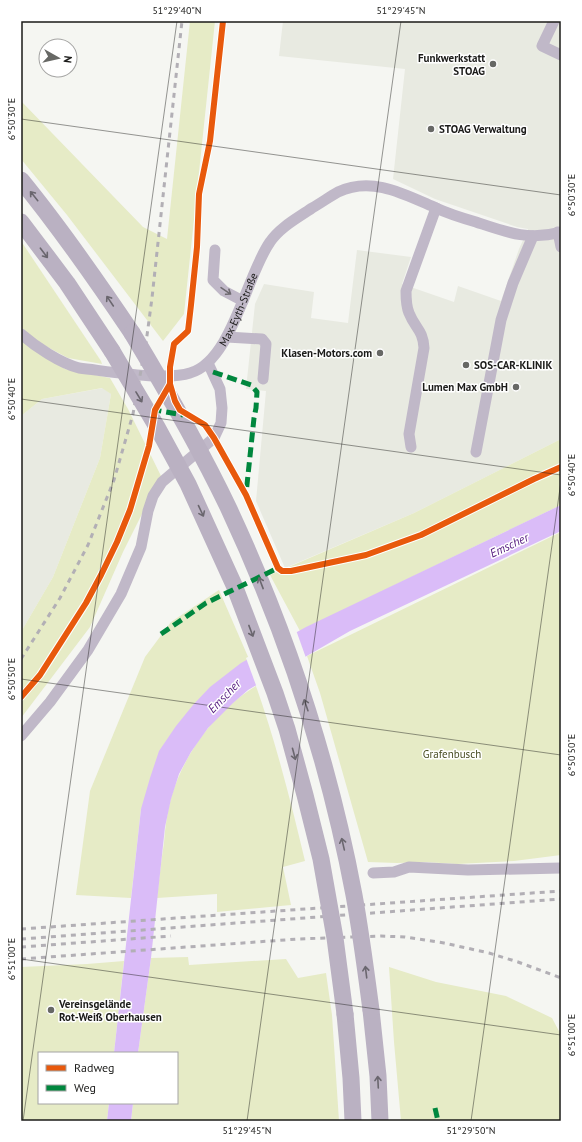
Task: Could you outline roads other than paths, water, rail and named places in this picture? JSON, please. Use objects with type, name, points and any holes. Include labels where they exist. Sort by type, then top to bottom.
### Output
[{"type":"highway","points":[[21,180],[87,266],[132,334],[170,396],[199,448],[225,502],[259,576],[286,646],[311,719],[342,837],[354,894],[371,1010],[378,1076],[380,1121]]},
{"type":"highway","points":[[21,222],[67,283],[112,351],[157,428],[194,497],[234,585],[275,693],[301,780],[320,859],[335,938],[345,1014],[351,1078],[353,1121]]},
{"type":"street","points":[[554,21],[542,46],[561,55]]},
{"type":"street","name":"Max-Eyth-Straße","points":[[21,334],[30,342],[62,362],[79,368],[132,375],[170,376],[191,373],[213,358],[221,348],[243,301],[259,250],[270,242],[278,232],[331,196],[350,188],[376,186],[391,189],[436,208],[513,234],[533,236],[560,232]]},
{"type":"street","points":[[411,447],[409,434],[424,348],[421,333],[408,312],[406,291],[436,208]]},
{"type":"street","points":[[560,232],[561,248]]},
{"type":"street","points":[[476,452],[501,320],[518,271],[533,236]]},
{"type":"street","points":[[215,250],[213,280],[224,291],[243,301]]},
{"type":"street","points":[[226,337],[262,339],[266,344],[263,379]]},
{"type":"street","points":[[21,736],[50,702],[84,656],[122,594],[141,547],[148,511],[153,496],[162,482],[214,438],[221,423],[222,408],[220,389],[208,362]]},
{"type":"street","points":[[373,873],[394,872],[409,867],[468,870],[561,868]]},
{"type":"water","name":"Emscher","points":[[561,505],[561,531],[350,631],[248,690],[208,728],[191,752],[179,774],[171,799],[165,827],[151,958],[138,1052],[114,1052],[141,809],[159,751],[176,726],[210,687],[241,663],[306,627]]},
{"type":"water","points":[[109,1104],[133,1104],[131,1121],[107,1121]]},
{"type":"railway","points":[[21,659],[60,598],[88,545],[114,480],[133,414],[146,343],[152,298],[182,21]]},
{"type":"railway","points":[[21,929],[561,891]]},
{"type":"railway","points":[[21,939],[561,899]]},
{"type":"railway","points":[[21,947],[171,936]]},
{"type":"railway","points":[[21,959],[298,939],[381,936],[405,937],[444,943],[489,953],[561,978]]},
{"type":"place","name":"Funkwerkstatt STOAG","points":[[493,64]]},
{"type":"place","name":"STOAG Verwaltung","points":[[431,129]]},
{"type":"place","name":"Klasen-Motors.com","points":[[380,353]]},
{"type":"place","name":"SOS-CAR-KLINIK","points":[[466,365]]},
{"type":"place","name":"Lumen Max GmbH","points":[[516,387]]},
{"type":"place","name":"Vereinsgelände Rot-Weiß Oberhausen","points":[[51,1010]]},
{"type":"park label","name":"Grafenbusch","points":[[452,754]]}]
